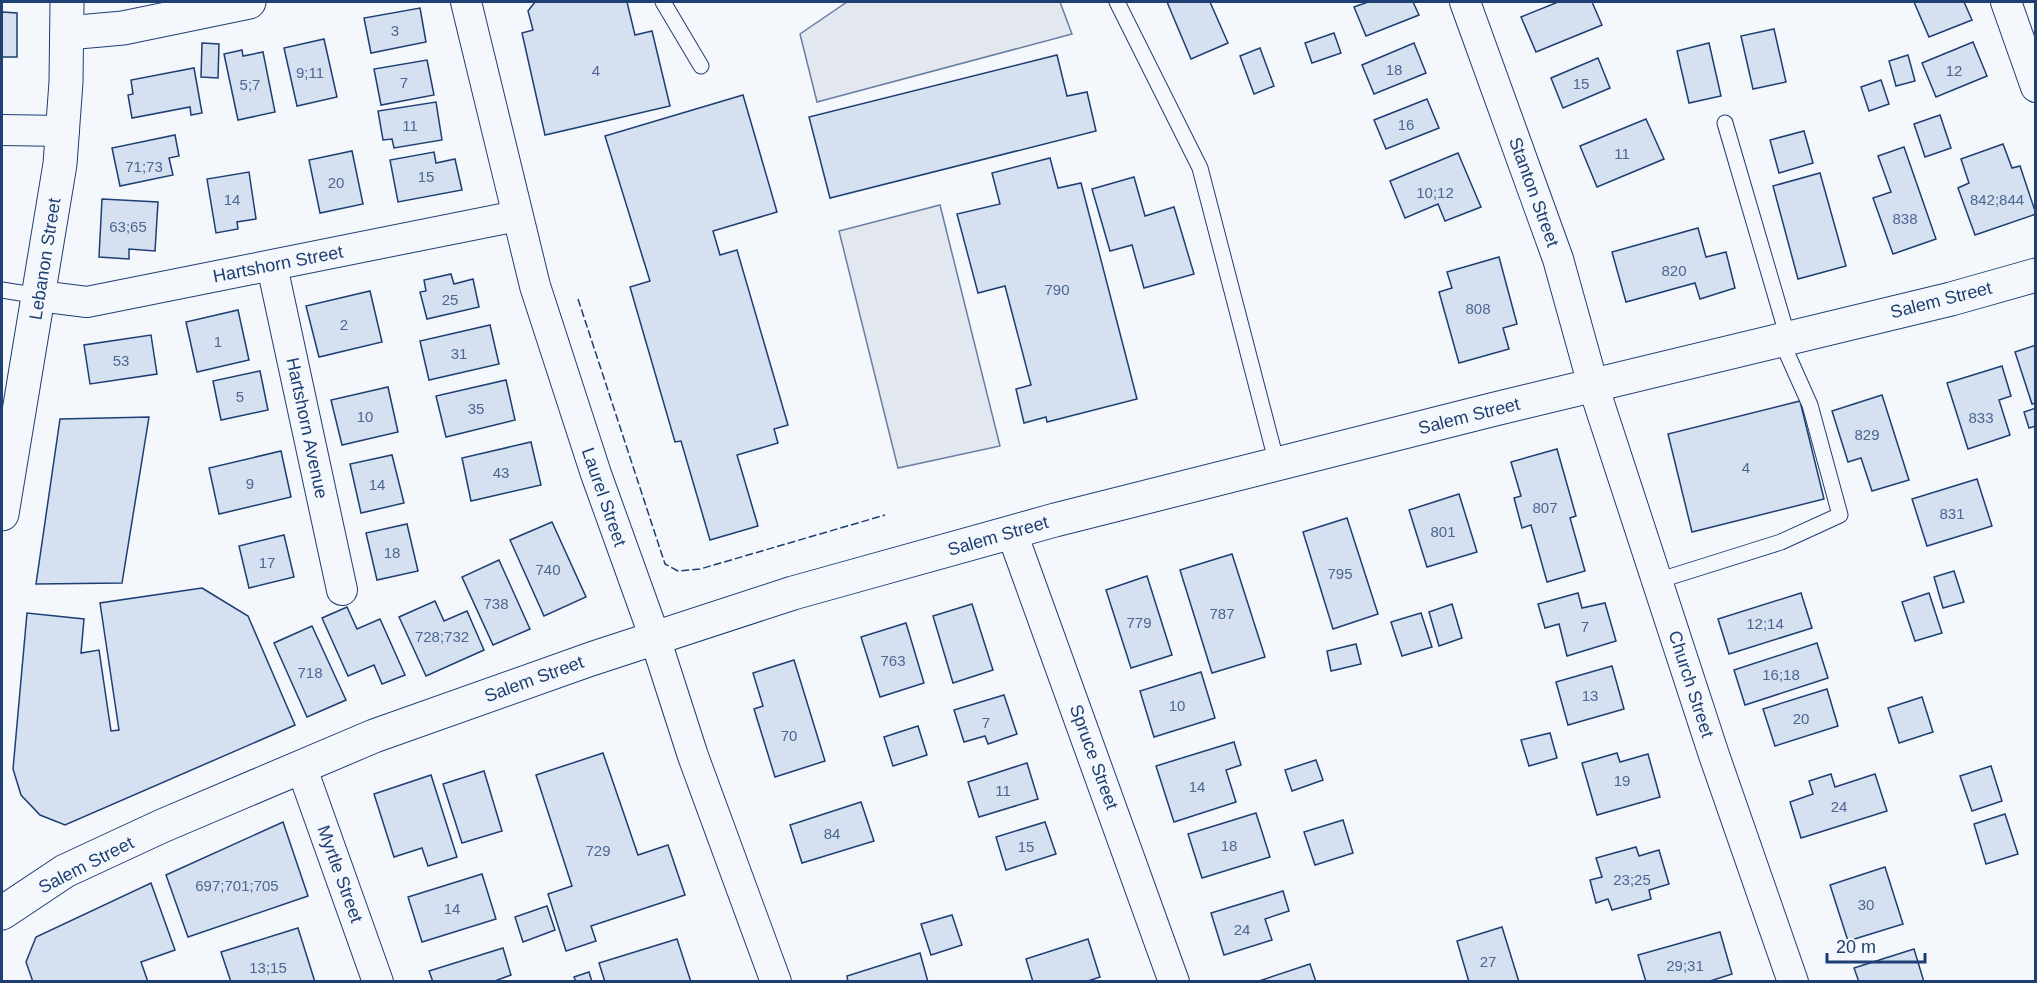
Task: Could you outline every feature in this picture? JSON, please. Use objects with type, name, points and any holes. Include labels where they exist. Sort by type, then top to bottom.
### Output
[{"type":"main road","points":[[67,17],[123,28],[249,2]]},
{"type":"main road","name":"Lebanon Street","points":[[2,514],[5,472],[39,296],[64,131],[67,17]]},
{"type":"main road","name":"Salem Street","points":[[2,913],[65,871],[374,736],[655,638],[793,593],[1277,464],[2036,275]]},
{"type":"street","name":"Laurel Street","points":[[466,2],[535,286],[596,474],[655,638],[693,756],[776,981]]},
{"type":"street","name":"Stanton Street","points":[[1465,2],[1558,259],[1593,385]]},
{"type":"street","points":[[2006,2],[2036,87]]},
{"type":"street","points":[[2,129],[64,131]]},
{"type":"street","name":"Hartshorn Street","points":[[39,296],[80,303],[517,216]]},
{"type":"street","name":"Hartshorn Avenue","points":[[272,266],[342,590]]},
{"type":"street","name":"Church Street","points":[[1593,385],[1793,981]]},
{"type":"street","name":"Spruce Street","points":[[1012,533],[1174,981]]},
{"type":"street","name":"Myrtle Street","points":[[301,766],[378,981]]},
{"type":"lane","points":[[663,2],[701,66]]},
{"type":"lane","points":[[1117,2],[1200,168],[1277,464]]},
{"type":"lane","points":[[1657,581],[1781,542],[1840,515],[1810,405],[1784,339],[1725,123]]},
{"type":"lane","points":[[2,290],[39,296]]},
{"type":"shaded area","points":[[847,2],[1060,2],[1072,34],[817,102],[800,34]]},
{"type":"shaded area","points":[[940,205],[1000,446],[898,468],[839,231]]},
{"type":"building","points":[[535,2],[627,2],[635,35],[652,31],[670,106],[545,135],[522,33],[533,30],[528,11]]},
{"type":"building","points":[[1167,2],[1210,2],[1228,43],[1191,59]]},
{"type":"building","points":[[1368,2],[1413,2],[1419,15],[1366,36],[1354,7]]},
{"type":"building","points":[[1558,2],[1592,2],[1602,25],[1536,52],[1521,17]]},
{"type":"building","points":[[1914,2],[1964,2],[1972,20],[1929,37]]},
{"type":"building","points":[[420,8],[426,42],[371,53],[364,18]]},
{"type":"building","points":[[2,12],[17,13],[17,57],[2,57]]},
{"type":"building","points":[[1774,29],[1786,82],[1753,89],[1741,36]]},
{"type":"building","points":[[1334,33],[1341,53],[1312,63],[1305,43]]},
{"type":"building","points":[[324,39],[337,97],[297,106],[284,48]]},
{"type":"building","points":[[1973,42],[1987,76],[1936,97],[1922,63]]},
{"type":"building","points":[[202,43],[219,44],[218,78],[201,77]]},
{"type":"building","points":[[1414,43],[1426,73],[1374,94],[1362,65]]},
{"type":"building","points":[[1709,43],[1721,96],[1689,103],[1677,51]]},
{"type":"building","points":[[1260,48],[1274,86],[1254,94],[1240,56]]},
{"type":"building","points":[[242,50],[243,56],[263,52],[275,112],[238,120],[224,54]]},
{"type":"building","points":[[1057,55],[1067,96],[1087,92],[1096,131],[830,198],[809,117]]},
{"type":"building","points":[[1908,55],[1915,81],[1896,86],[1889,61]]},
{"type":"building","points":[[1598,58],[1610,88],[1563,108],[1551,78]]},
{"type":"building","points":[[427,60],[434,95],[381,105],[374,69]]},
{"type":"building","points":[[194,68],[202,113],[191,115],[190,107],[132,118],[128,95],[133,94],[131,80]]},
{"type":"building","points":[[1881,80],[1889,104],[1869,111],[1861,87]]},
{"type":"building","points":[[743,95],[777,212],[713,231],[720,255],[737,250],[788,425],[774,429],[778,443],[737,455],[758,526],[710,540],[681,441],[675,442],[630,287],[650,281],[605,136]]},
{"type":"building","points":[[1427,99],[1439,128],[1386,149],[1374,120]]},
{"type":"building","points":[[436,102],[442,140],[394,148],[392,139],[383,140],[378,111]]},
{"type":"building","points":[[1940,115],[1951,148],[1925,157],[1914,124]]},
{"type":"building","points":[[1646,119],[1664,159],[1597,187],[1580,146]]},
{"type":"building","points":[[1804,131],[1813,163],[1779,173],[1770,140]]},
{"type":"building","points":[[175,135],[179,156],[169,158],[173,175],[120,186],[112,148]]},
{"type":"building","points":[[2003,144],[2012,168],[2020,166],[2036,214],[1975,235],[1958,188],[1969,183],[1961,159]]},
{"type":"building","points":[[1904,147],[1936,239],[1893,254],[1873,198],[1891,192],[1878,156]]},
{"type":"building","points":[[352,151],[363,204],[320,213],[309,160]]},
{"type":"building","points":[[434,152],[436,163],[455,159],[462,190],[398,202],[390,160]]},
{"type":"building","points":[[1458,153],[1481,207],[1445,221],[1438,204],[1405,218],[1390,181]]},
{"type":"building","points":[[1050,158],[1058,188],[1081,183],[1137,399],[1047,422],[1046,417],[1024,423],[1016,389],[1031,385],[1005,286],[978,293],[957,214],[1000,204],[992,173]]},
{"type":"building","points":[[249,172],[256,219],[237,222],[238,229],[216,233],[207,179]]},
{"type":"building","points":[[1820,173],[1846,266],[1798,279],[1773,186]]},
{"type":"building","points":[[1134,177],[1145,216],[1174,207],[1194,274],[1144,288],[1132,245],[1110,251],[1092,189]]},
{"type":"building","points":[[102,199],[158,202],[155,251],[129,249],[129,259],[99,257]]},
{"type":"building","points":[[1698,228],[1706,257],[1726,252],[1735,288],[1700,299],[1695,283],[1626,302],[1612,252]]},
{"type":"building","points":[[1499,257],[1517,324],[1503,328],[1509,349],[1459,363],[1439,292],[1452,288],[1447,272]]},
{"type":"building","points":[[451,274],[454,284],[473,279],[479,307],[427,319],[420,292],[426,291],[424,280]]},
{"type":"building","points":[[370,291],[382,342],[319,357],[306,306]]},
{"type":"building","points":[[238,310],[249,360],[197,372],[186,322]]},
{"type":"building","points":[[490,325],[499,364],[429,380],[420,341]]},
{"type":"building","points":[[151,335],[157,374],[90,384],[84,345]]},
{"type":"building","points":[[2036,345],[2036,403],[2032,404],[2015,352]]},
{"type":"building","points":[[2002,366],[2011,396],[1999,400],[2010,435],[1968,449],[1947,383]]},
{"type":"building","points":[[260,371],[268,410],[221,420],[213,381]]},
{"type":"building","points":[[506,380],[515,420],[446,437],[436,396]]},
{"type":"building","points":[[388,387],[398,432],[342,445],[331,400]]},
{"type":"building","points":[[1882,395],[1909,480],[1872,491],[1861,458],[1848,462],[1832,411]]},
{"type":"building","points":[[1800,401],[1824,499],[1692,532],[1668,434]]},
{"type":"building","points":[[2036,408],[2036,426],[2029,428],[2024,412]]},
{"type":"building","points":[[149,417],[122,583],[36,584],[60,419]]},
{"type":"building","points":[[531,442],[541,485],[471,501],[462,458]]},
{"type":"building","points":[[1557,449],[1576,516],[1570,518],[1585,571],[1547,582],[1531,525],[1522,528],[1514,498],[1521,496],[1511,462]]},
{"type":"building","points":[[281,451],[291,497],[219,514],[209,468]]},
{"type":"building","points":[[392,455],[404,503],[361,513],[350,464]]},
{"type":"building","points":[[1977,479],[1992,526],[1927,546],[1912,499]]},
{"type":"building","points":[[1459,494],[1477,552],[1427,567],[1409,510]]},
{"type":"building","points":[[1347,518],[1378,614],[1333,629],[1303,532]]},
{"type":"building","points":[[552,522],[586,597],[544,616],[510,540]]},
{"type":"building","points":[[407,524],[418,571],[377,580],[366,533]]},
{"type":"building","points":[[284,535],[294,577],[249,588],[239,546]]},
{"type":"building","points":[[1232,554],[1265,657],[1212,673],[1180,570]]},
{"type":"building","points":[[499,560],[530,629],[493,645],[462,577]]},
{"type":"building","points":[[1954,571],[1964,602],[1943,608],[1934,577]]},
{"type":"building","points":[[1147,576],[1172,655],[1131,668],[1106,590]]},
{"type":"building","points":[[202,588],[248,616],[295,725],[65,825],[40,815],[21,795],[13,769],[27,613],[84,619],[81,653],[99,650],[111,731],[119,730],[100,603]]},
{"type":"building","points":[[1578,593],[1582,608],[1605,603],[1616,641],[1567,656],[1559,624],[1545,628],[1538,604]]},
{"type":"building","points":[[1801,593],[1812,628],[1729,654],[1718,619]]},
{"type":"building","points":[[1929,593],[1942,633],[1915,641],[1902,602]]},
{"type":"building","points":[[435,601],[444,621],[467,611],[484,650],[426,676],[399,617]]},
{"type":"building","points":[[972,604],[993,670],[953,683],[933,616]]},
{"type":"building","points":[[1452,604],[1462,638],[1439,646],[1429,612]]},
{"type":"building","points":[[347,607],[357,629],[380,619],[405,675],[382,684],[374,665],[348,676],[322,618]]},
{"type":"building","points":[[1421,613],[1432,647],[1402,656],[1391,622]]},
{"type":"building","points":[[906,623],[924,683],[880,697],[861,637]]},
{"type":"building","points":[[312,626],[346,700],[307,717],[274,643]]},
{"type":"building","points":[[1817,643],[1828,678],[1745,705],[1734,670]]},
{"type":"building","points":[[1356,644],[1361,664],[1331,671],[1327,651]]},
{"type":"building","points":[[794,660],[825,761],[775,777],[754,709],[763,706],[753,673]]},
{"type":"building","points":[[1612,666],[1624,709],[1568,725],[1556,682]]},
{"type":"building","points":[[1201,672],[1215,718],[1154,737],[1140,691]]},
{"type":"building","points":[[1827,689],[1838,726],[1775,746],[1763,709]]},
{"type":"building","points":[[1004,695],[1017,734],[988,744],[985,736],[964,742],[954,710]]},
{"type":"building","points":[[1922,697],[1933,732],[1899,743],[1888,708]]},
{"type":"building","points":[[918,726],[927,755],[893,766],[884,737]]},
{"type":"building","points":[[1550,733],[1557,758],[1529,766],[1521,740]]},
{"type":"building","points":[[1234,742],[1241,765],[1226,770],[1236,802],[1174,822],[1156,766]]},
{"type":"building","points":[[603,753],[638,855],[668,845],[685,895],[591,926],[596,941],[566,951],[548,894],[572,886],[536,775]]},
{"type":"building","points":[[1617,753],[1620,762],[1648,754],[1660,797],[1597,815],[1582,763]]},
{"type":"building","points":[[1316,760],[1323,780],[1292,791],[1285,770]]},
{"type":"building","points":[[1027,763],[1038,799],[979,817],[968,782]]},
{"type":"building","points":[[1991,766],[2002,801],[1972,811],[1960,776]]},
{"type":"building","points":[[484,771],[502,831],[462,843],[443,784]]},
{"type":"building","points":[[1831,774],[1835,787],[1875,774],[1887,811],[1801,838],[1790,802],[1813,794],[1809,781]]},
{"type":"building","points":[[431,775],[457,857],[428,866],[422,848],[394,857],[374,794]]},
{"type":"building","points":[[861,802],[874,841],[802,863],[790,825]]},
{"type":"building","points":[[1256,813],[1270,857],[1202,878],[1188,834]]},
{"type":"building","points":[[2005,814],[2018,854],[1986,864],[1974,824]]},
{"type":"building","points":[[1343,820],[1353,853],[1315,865],[1304,832]]},
{"type":"building","points":[[283,822],[308,896],[188,937],[166,875]]},
{"type":"building","points":[[1045,822],[1056,854],[1006,870],[996,837]]},
{"type":"building","points":[[1636,847],[1639,856],[1659,850],[1669,884],[1649,890],[1651,899],[1612,910],[1608,899],[1596,903],[1590,880],[1602,877],[1596,858]]},
{"type":"building","points":[[1885,867],[1903,924],[1848,941],[1830,885]]},
{"type":"building","points":[[482,874],[496,919],[422,942],[408,897]]},
{"type":"building","points":[[151,883],[175,950],[141,962],[148,982],[33,982],[26,962],[36,937]]},
{"type":"building","points":[[1283,891],[1289,911],[1265,919],[1272,940],[1224,955],[1211,913]]},
{"type":"building","points":[[547,906],[555,930],[523,942],[515,917]]},
{"type":"building","points":[[952,915],[962,945],[931,955],[921,924]]},
{"type":"building","points":[[1502,927],[1519,982],[1469,982],[1457,941]]},
{"type":"building","points":[[298,928],[315,982],[231,982],[221,952]]},
{"type":"building","points":[[1720,932],[1732,974],[1707,982],[1646,982],[1638,955]]},
{"type":"building","points":[[677,939],[691,982],[605,982],[599,963]]},
{"type":"building","points":[[1088,939],[1100,977],[1085,982],[1033,982],[1026,959]]},
{"type":"building","points":[[503,948],[511,975],[492,982],[433,982],[429,971]]},
{"type":"building","points":[[1914,949],[1924,982],[1859,982],[1854,968]]},
{"type":"building","points":[[920,953],[928,982],[848,982],[847,976]]},
{"type":"building","points":[[1310,964],[1316,982],[1256,982]]},
{"type":"building","points":[[589,972],[592,982],[576,982],[574,977]]},
{"type":"fence","points":[[578,299],[665,564],[678,571],[700,569],[885,515]]}]
